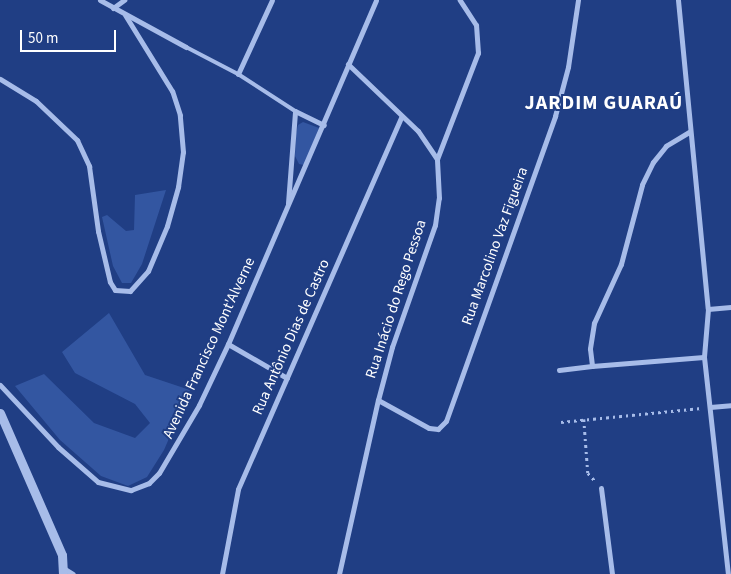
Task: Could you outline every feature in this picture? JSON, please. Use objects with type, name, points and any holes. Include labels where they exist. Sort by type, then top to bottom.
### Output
[{"type":"street","points":[[100,0],[186,48]]},
{"type":"street","points":[[113,8],[124,0]]},
{"type":"street","points":[[238,74],[272,0]]},
{"type":"street","name":"Avenida Francisco Mont'Alverne","points":[[0,385],[58,447],[98,482],[131,490],[149,483],[171,457],[228,344],[324,125],[376,0]]},
{"type":"street","points":[[348,64],[402,116],[437,159],[478,53],[476,25],[460,0]]},
{"type":"street","name":"Rua Marcolino Vaz Figueira","points":[[378,400],[429,428],[438,429],[446,421],[555,116],[570,58],[578,0]]},
{"type":"street","points":[[678,0],[688,132],[708,309],[704,357],[728,574]]},
{"type":"street","points":[[0,79],[36,101],[77,140],[88,166],[98,231],[110,282],[115,290],[130,291],[148,271],[167,226],[178,187],[183,152],[180,116],[172,92],[125,15]]},
{"type":"street","points":[[287,210],[295,111],[324,125]]},
{"type":"street","name":"Rua Antônio Dias de Castro","points":[[222,574],[238,489],[402,116]]},
{"type":"street","points":[[592,366],[590,349],[594,322],[621,264],[642,185],[653,162],[666,146],[688,132]]},
{"type":"street","name":"Rua Inácio do Rego Pessoa","points":[[339,574],[378,400],[392,347],[435,224],[439,198],[437,159]]},
{"type":"street","points":[[708,309],[731,307]]},
{"type":"street","points":[[228,344],[287,378]]},
{"type":"street","points":[[559,370],[704,357]]},
{"type":"street","points":[[710,407],[731,405]]},
{"type":"street","points":[[0,413],[64,571],[73,574]]},
{"type":"street","points":[[601,488],[612,574]]},
{"type":"lane","points":[[186,48],[238,74],[295,111]]},
{"type":"path","points":[[561,422],[710,407]]},
{"type":"path","points":[[584,419],[588,473],[601,488]]},
{"type":"shaded area","points":[[303,122],[319,128],[304,165],[299,164],[295,156],[296,133],[298,125]]},
{"type":"shaded area","points":[[166,190],[142,264],[131,283],[122,283],[113,266],[102,217],[107,215],[126,231],[134,230],[135,195]]},
{"type":"shaded area","points":[[109,313],[145,375],[190,390],[164,450],[147,477],[128,486],[101,476],[60,440],[15,386],[44,374],[94,423],[135,438],[150,423],[135,404],[75,373],[62,352]]},
{"type":"district","name":"JARDIM GUARAÚ","points":[[604,103]]}]
